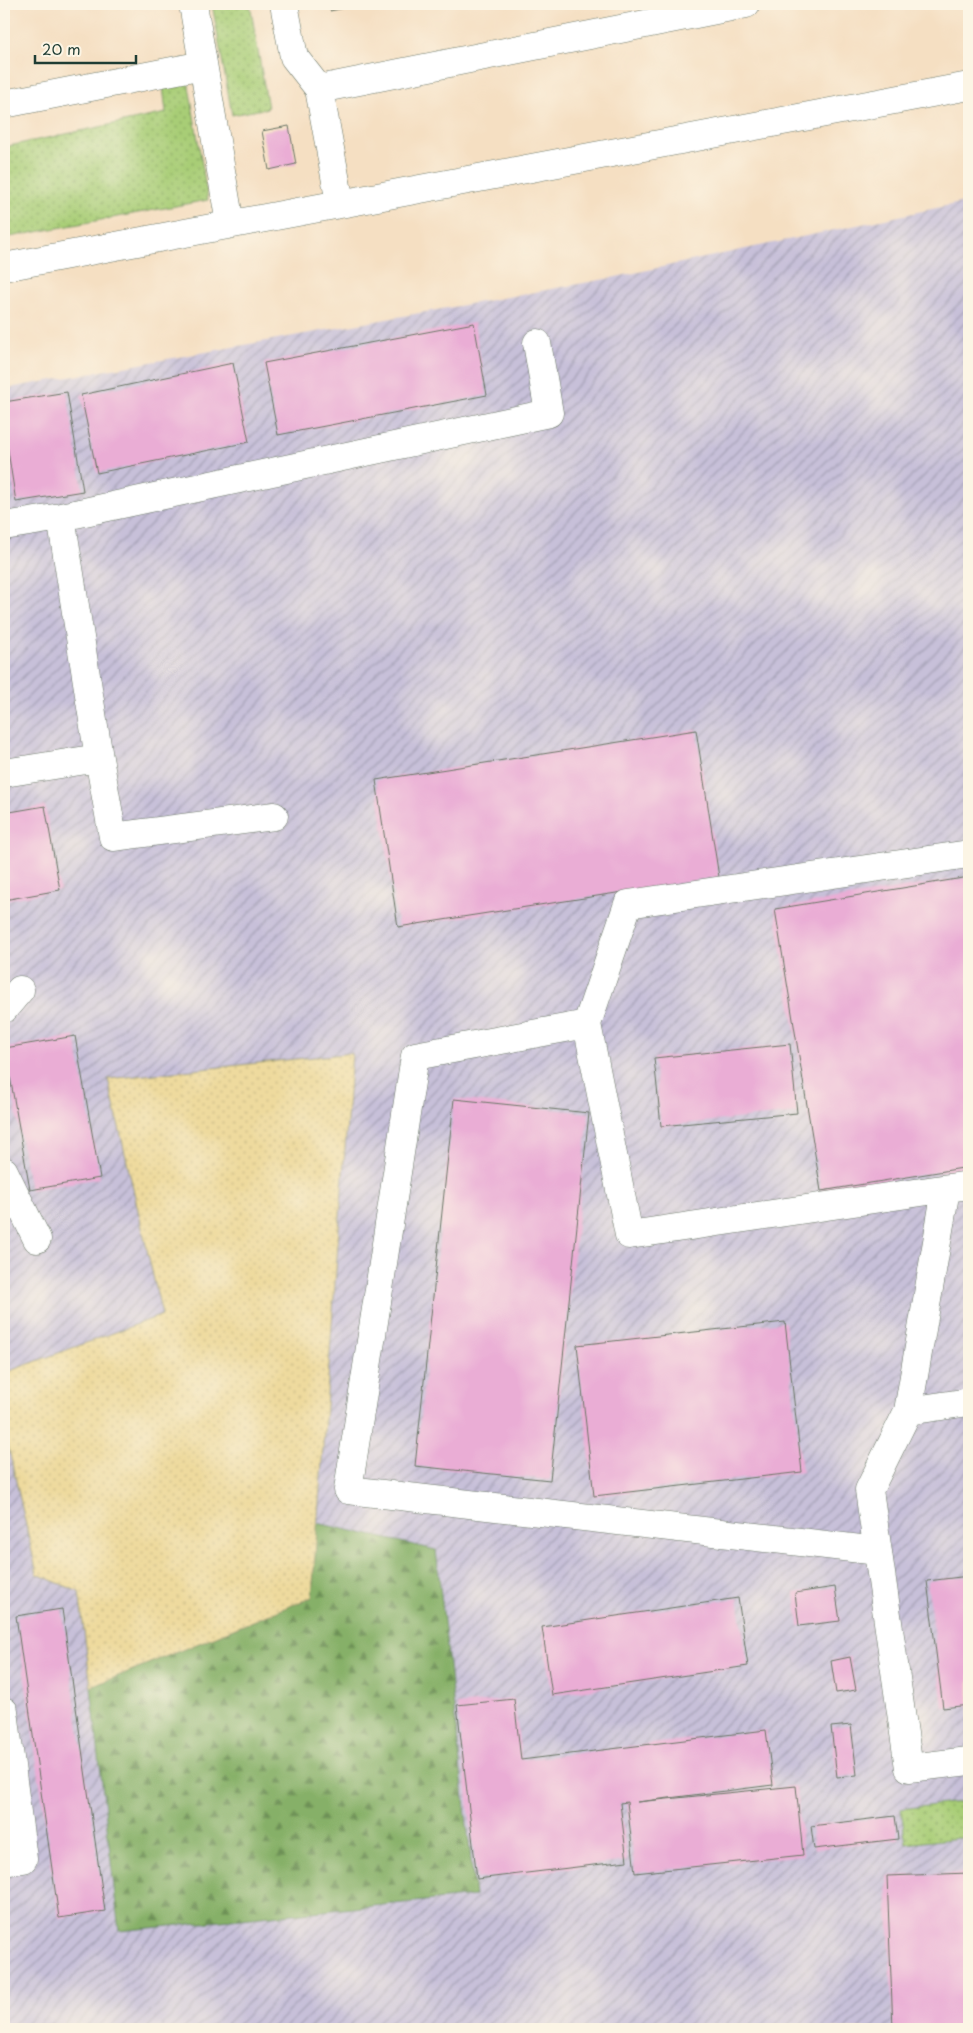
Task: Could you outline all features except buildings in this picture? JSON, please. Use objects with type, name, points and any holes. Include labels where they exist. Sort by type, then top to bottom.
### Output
[{"type":"lane","points":[[193,4],[230,224]]},
{"type":"lane","points":[[284,4],[294,57],[319,89],[340,203]]},
{"type":"lane","points":[[319,89],[746,4]]},
{"type":"lane","points":[[4,104],[203,65]]},
{"type":"lane","points":[[4,267],[969,86]]},
{"type":"lane","points":[[4,526],[61,517],[549,413],[537,343]]},
{"type":"lane","points":[[61,517],[113,837],[274,816]]},
{"type":"lane","points":[[4,773],[99,758]]},
{"type":"lane","points":[[969,854],[628,904],[587,1024],[629,1235],[958,1187],[908,1411],[869,1490],[909,1768],[969,1762]]},
{"type":"lane","points":[[587,1024],[415,1056],[348,1490],[878,1551]]},
{"type":"lane","points":[[4,1172],[37,1239]]},
{"type":"lane","points":[[908,1411],[969,1402]]},
{"type":"lane","points":[[4,1711],[22,1860],[4,1862]]},
{"type":"shaded area","points":[[969,201],[969,2029],[4,2029],[4,389],[611,278]]},
{"type":"green space","points":[[212,4],[250,4],[268,108],[232,115]]},
{"type":"green space","points":[[188,80],[208,200],[4,238],[4,147],[166,113],[163,86]]},
{"type":"green space","points":[[317,1523],[436,1550],[475,1896],[119,1931],[91,1687],[312,1597]]},
{"type":"green space","points":[[969,1801],[969,1837],[906,1844],[901,1809]]},
{"type":"sand","points":[[352,1053],[312,1597],[91,1687],[79,1592],[37,1574],[4,1428],[4,1373],[162,1315],[108,1079]]}]
